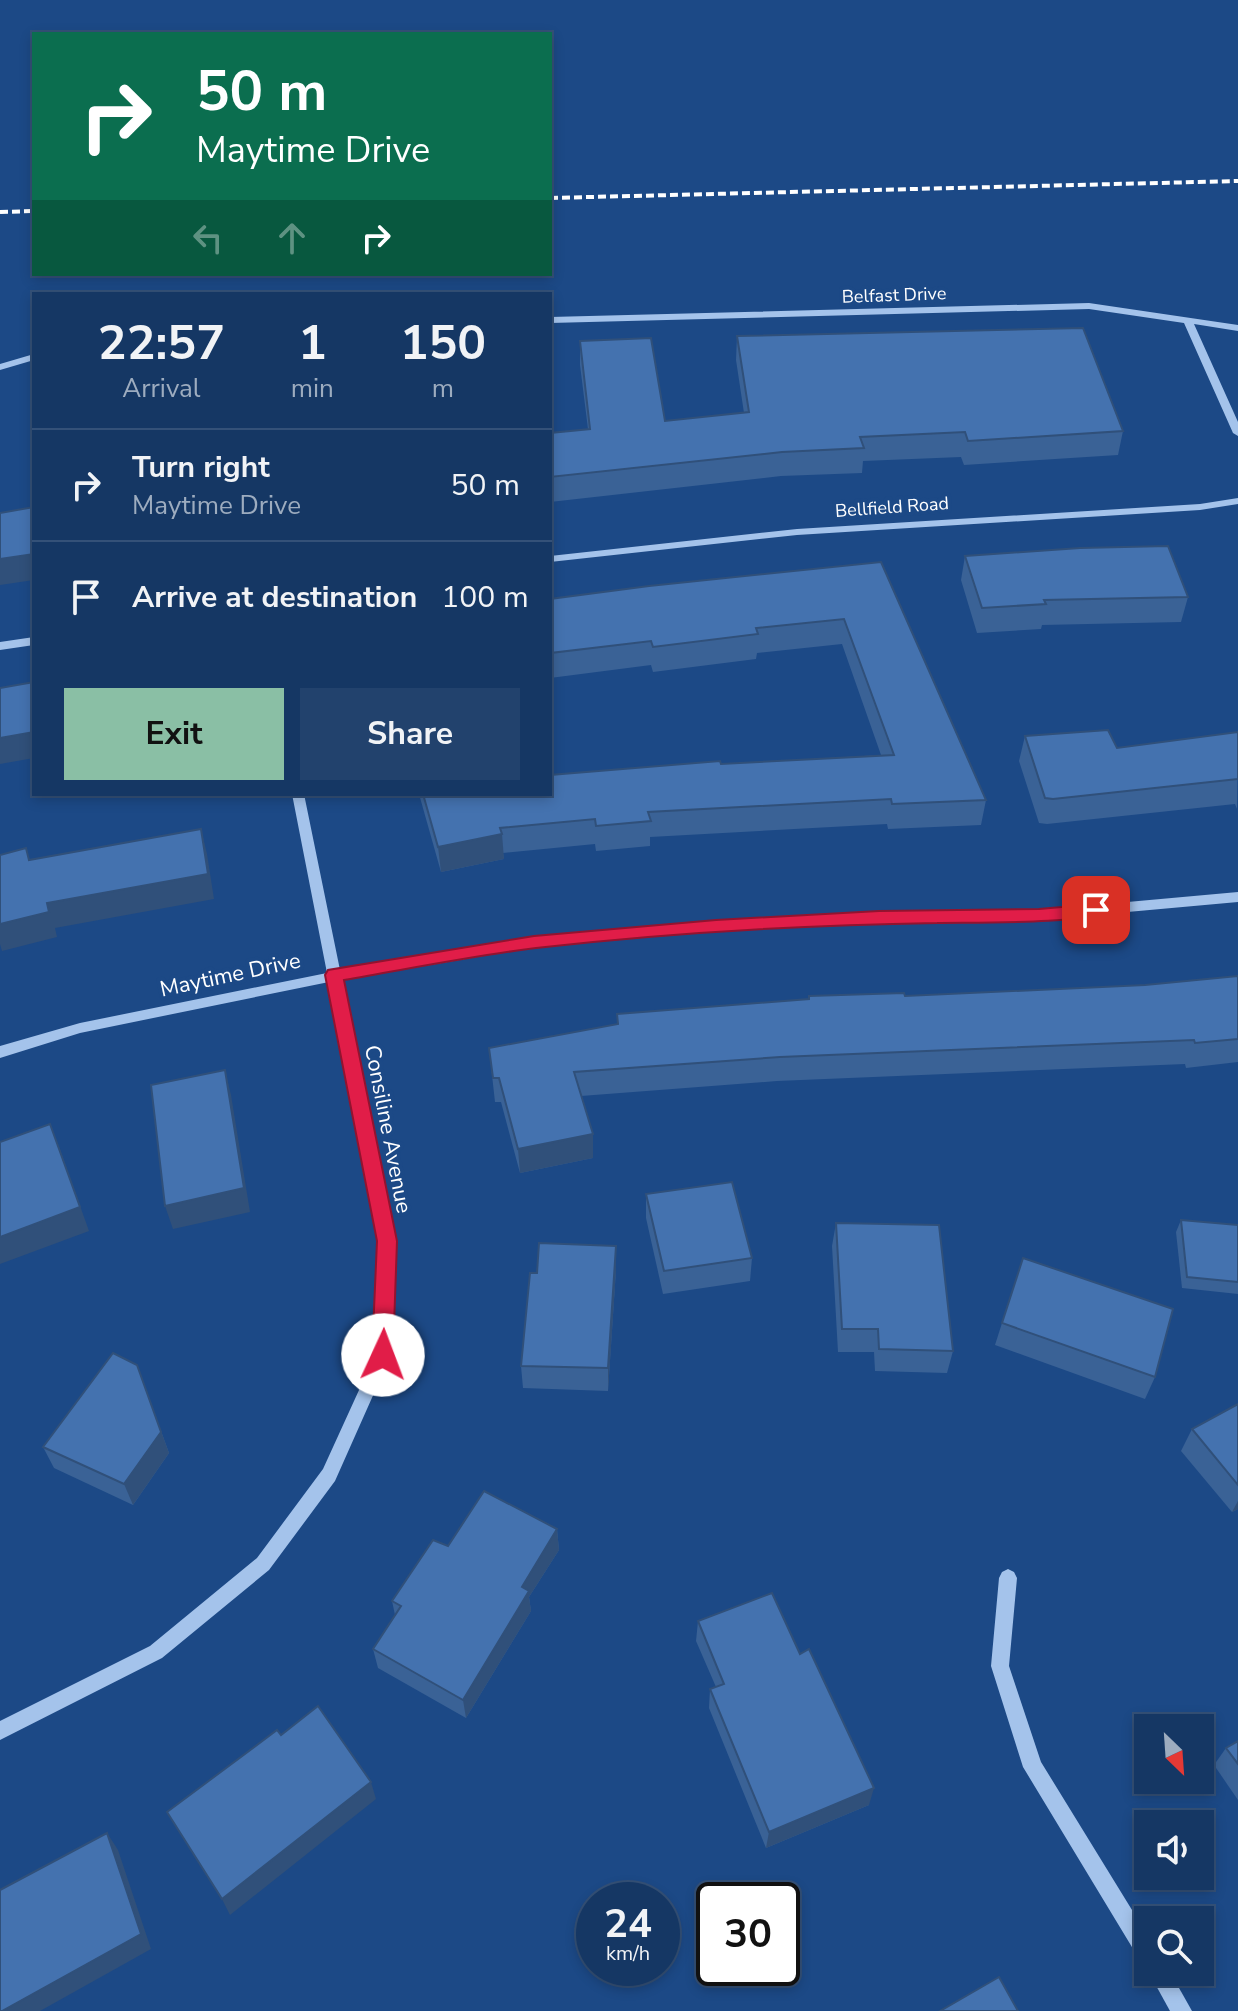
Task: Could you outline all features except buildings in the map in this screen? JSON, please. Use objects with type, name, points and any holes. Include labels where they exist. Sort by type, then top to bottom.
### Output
[{"type":"street","name":"Belfast Drive","points":[[552,320],[1089,306],[1238,328]]},
{"type":"street","points":[[1187,319],[1238,433]]},
{"type":"street","points":[[0,367],[32,358]]},
{"type":"street","name":"Bellfield Road","points":[[552,559],[797,532],[1200,507],[1238,501]]},
{"type":"street","points":[[0,646],[32,641]]},
{"type":"street","name":"Consiline Avenue","points":[[0,1731],[156,1652],[263,1564],[329,1475],[383,1355],[387,1241],[298,796]]},
{"type":"street","name":"Maytime Drive","points":[[0,1052],[80,1028],[334,975],[534,942],[879,917],[1039,915],[1238,897]]},
{"type":"street","points":[[1008,1578],[1000,1666],[1033,1767],[1134,1932]]},
{"type":"street","points":[[1167,1986],[1182,2011]]},
{"type":"railway","points":[[552,198],[1238,181]]},
{"type":"railway","points":[[0,212],[32,211]]},
{"type":"route","points":[[383,1355],[387,1241],[334,975],[534,942],[716,926],[879,917],[1039,915],[1096,910]]}]
